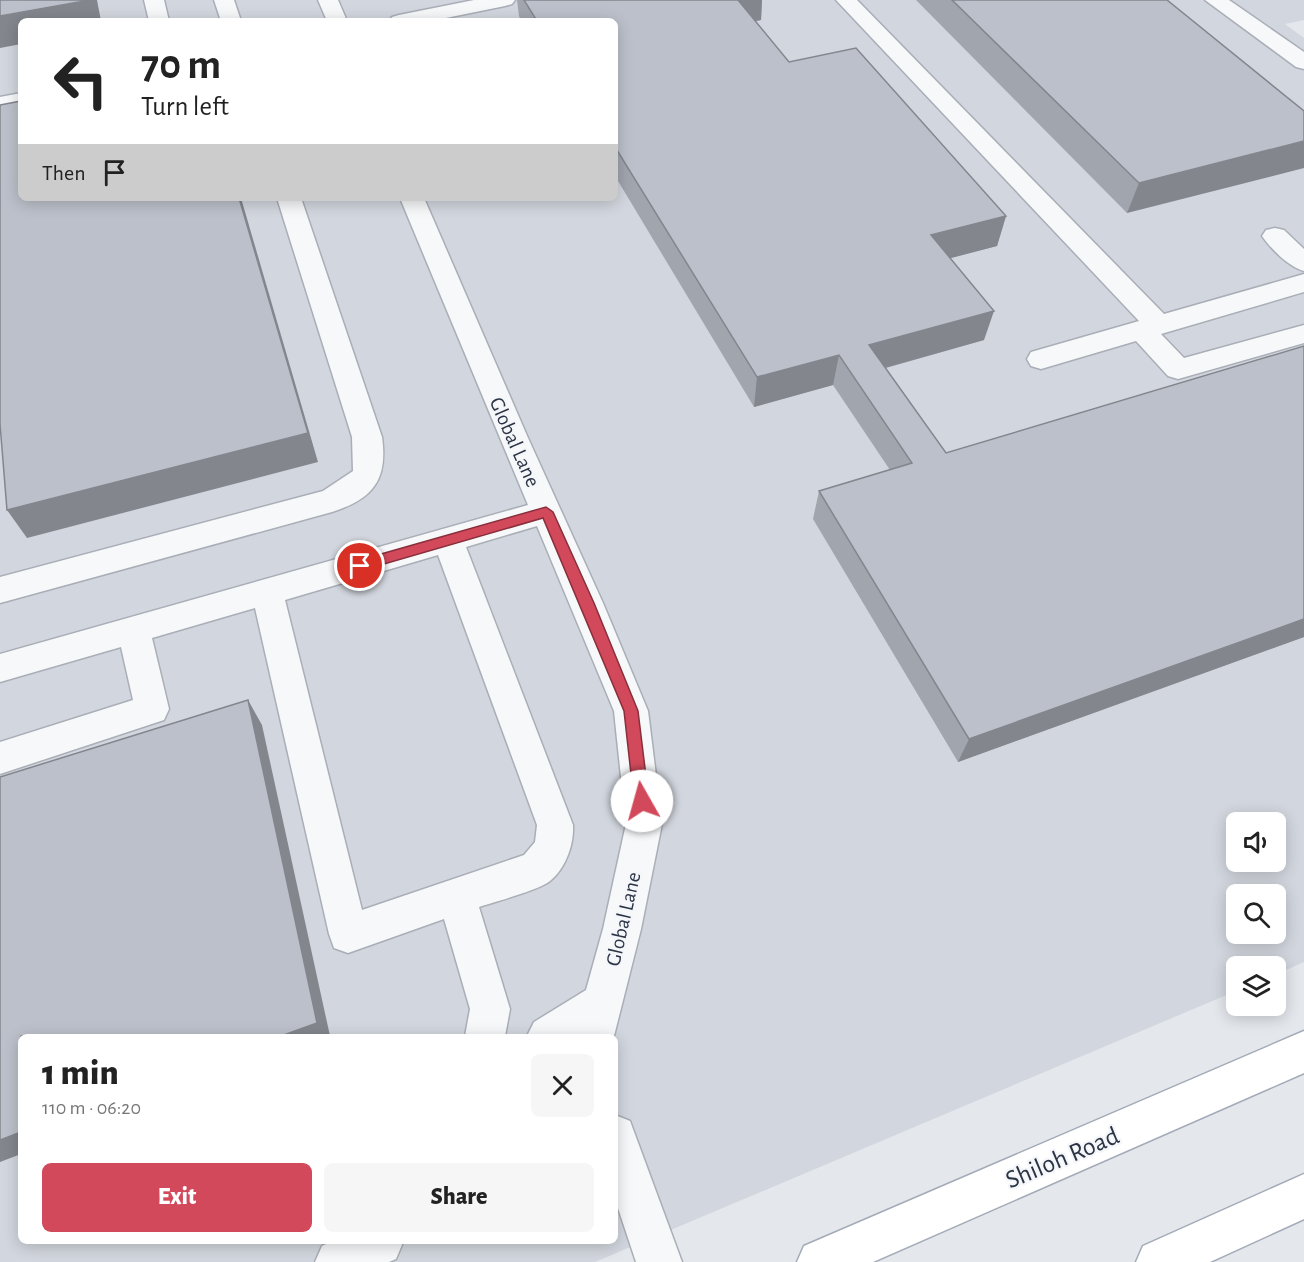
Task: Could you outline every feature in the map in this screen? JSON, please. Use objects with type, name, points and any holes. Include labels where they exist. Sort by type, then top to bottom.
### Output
[{"type":"main road","name":"Shiloh Road","points":[[820,1262],[1304,1052]]},
{"type":"main road","points":[[1159,1262],[1304,1196]]},
{"type":"street","points":[[154,0],[158,18]]},
{"type":"street","points":[[224,0],[230,18]]},
{"type":"street","points":[[328,0],[336,18]]},
{"type":"street","points":[[414,18],[505,0]]},
{"type":"street","points":[[846,0],[1150,328],[1178,369],[1304,334]]},
{"type":"street","points":[[1215,0],[1304,62]]},
{"type":"street","points":[[0,104],[18,101]]},
{"type":"street","points":[[0,590],[332,500],[361,484],[371,463],[367,437],[290,201]]},
{"type":"street","name":"Global Lane","points":[[413,201],[587,603],[631,711],[644,824],[599,1020]]},
{"type":"street","points":[[1275,236],[1304,263]]},
{"type":"street","points":[[1041,359],[1304,283]]},
{"type":"street","points":[[0,668],[546,512]]},
{"type":"street","points":[[267,592],[348,934],[536,868],[552,850],[555,825],[448,540]]},
{"type":"street","points":[[0,758],[152,708],[133,630]]},
{"type":"street","points":[[457,897],[490,1009],[485,1034]]},
{"type":"street","points":[[554,1034],[599,1020]]},
{"type":"street","points":[[618,1145],[659,1262]]},
{"type":"street","points":[[338,1262],[380,1244]]},
{"type":"shaded area","points":[[0,0],[1304,0],[1304,20],[1285,24],[1304,38],[1304,962],[1286,970],[1286,956],[1226,956],[1226,995],[595,1262],[0,1262]]},
{"type":"building","points":[[0,0],[90,0],[0,16]]},
{"type":"building","points":[[524,0],[738,0],[789,62],[856,48],[1006,216],[931,235],[994,311],[869,345],[946,453],[1304,346],[1304,619],[969,739],[819,491],[912,463],[839,355],[757,377],[618,152],[618,18],[535,18]]},
{"type":"building","points":[[952,0],[1167,0],[1304,111],[1304,141],[1139,183]]},
{"type":"building","points":[[18,102],[18,201],[240,201],[308,433],[7,510],[0,424],[0,105]]},
{"type":"building","points":[[248,700],[317,1023],[287,1034],[18,1034],[18,1133],[0,1140],[0,777]]},
{"type":"route","points":[[360,566],[546,512],[587,603],[631,711],[642,801]]}]
